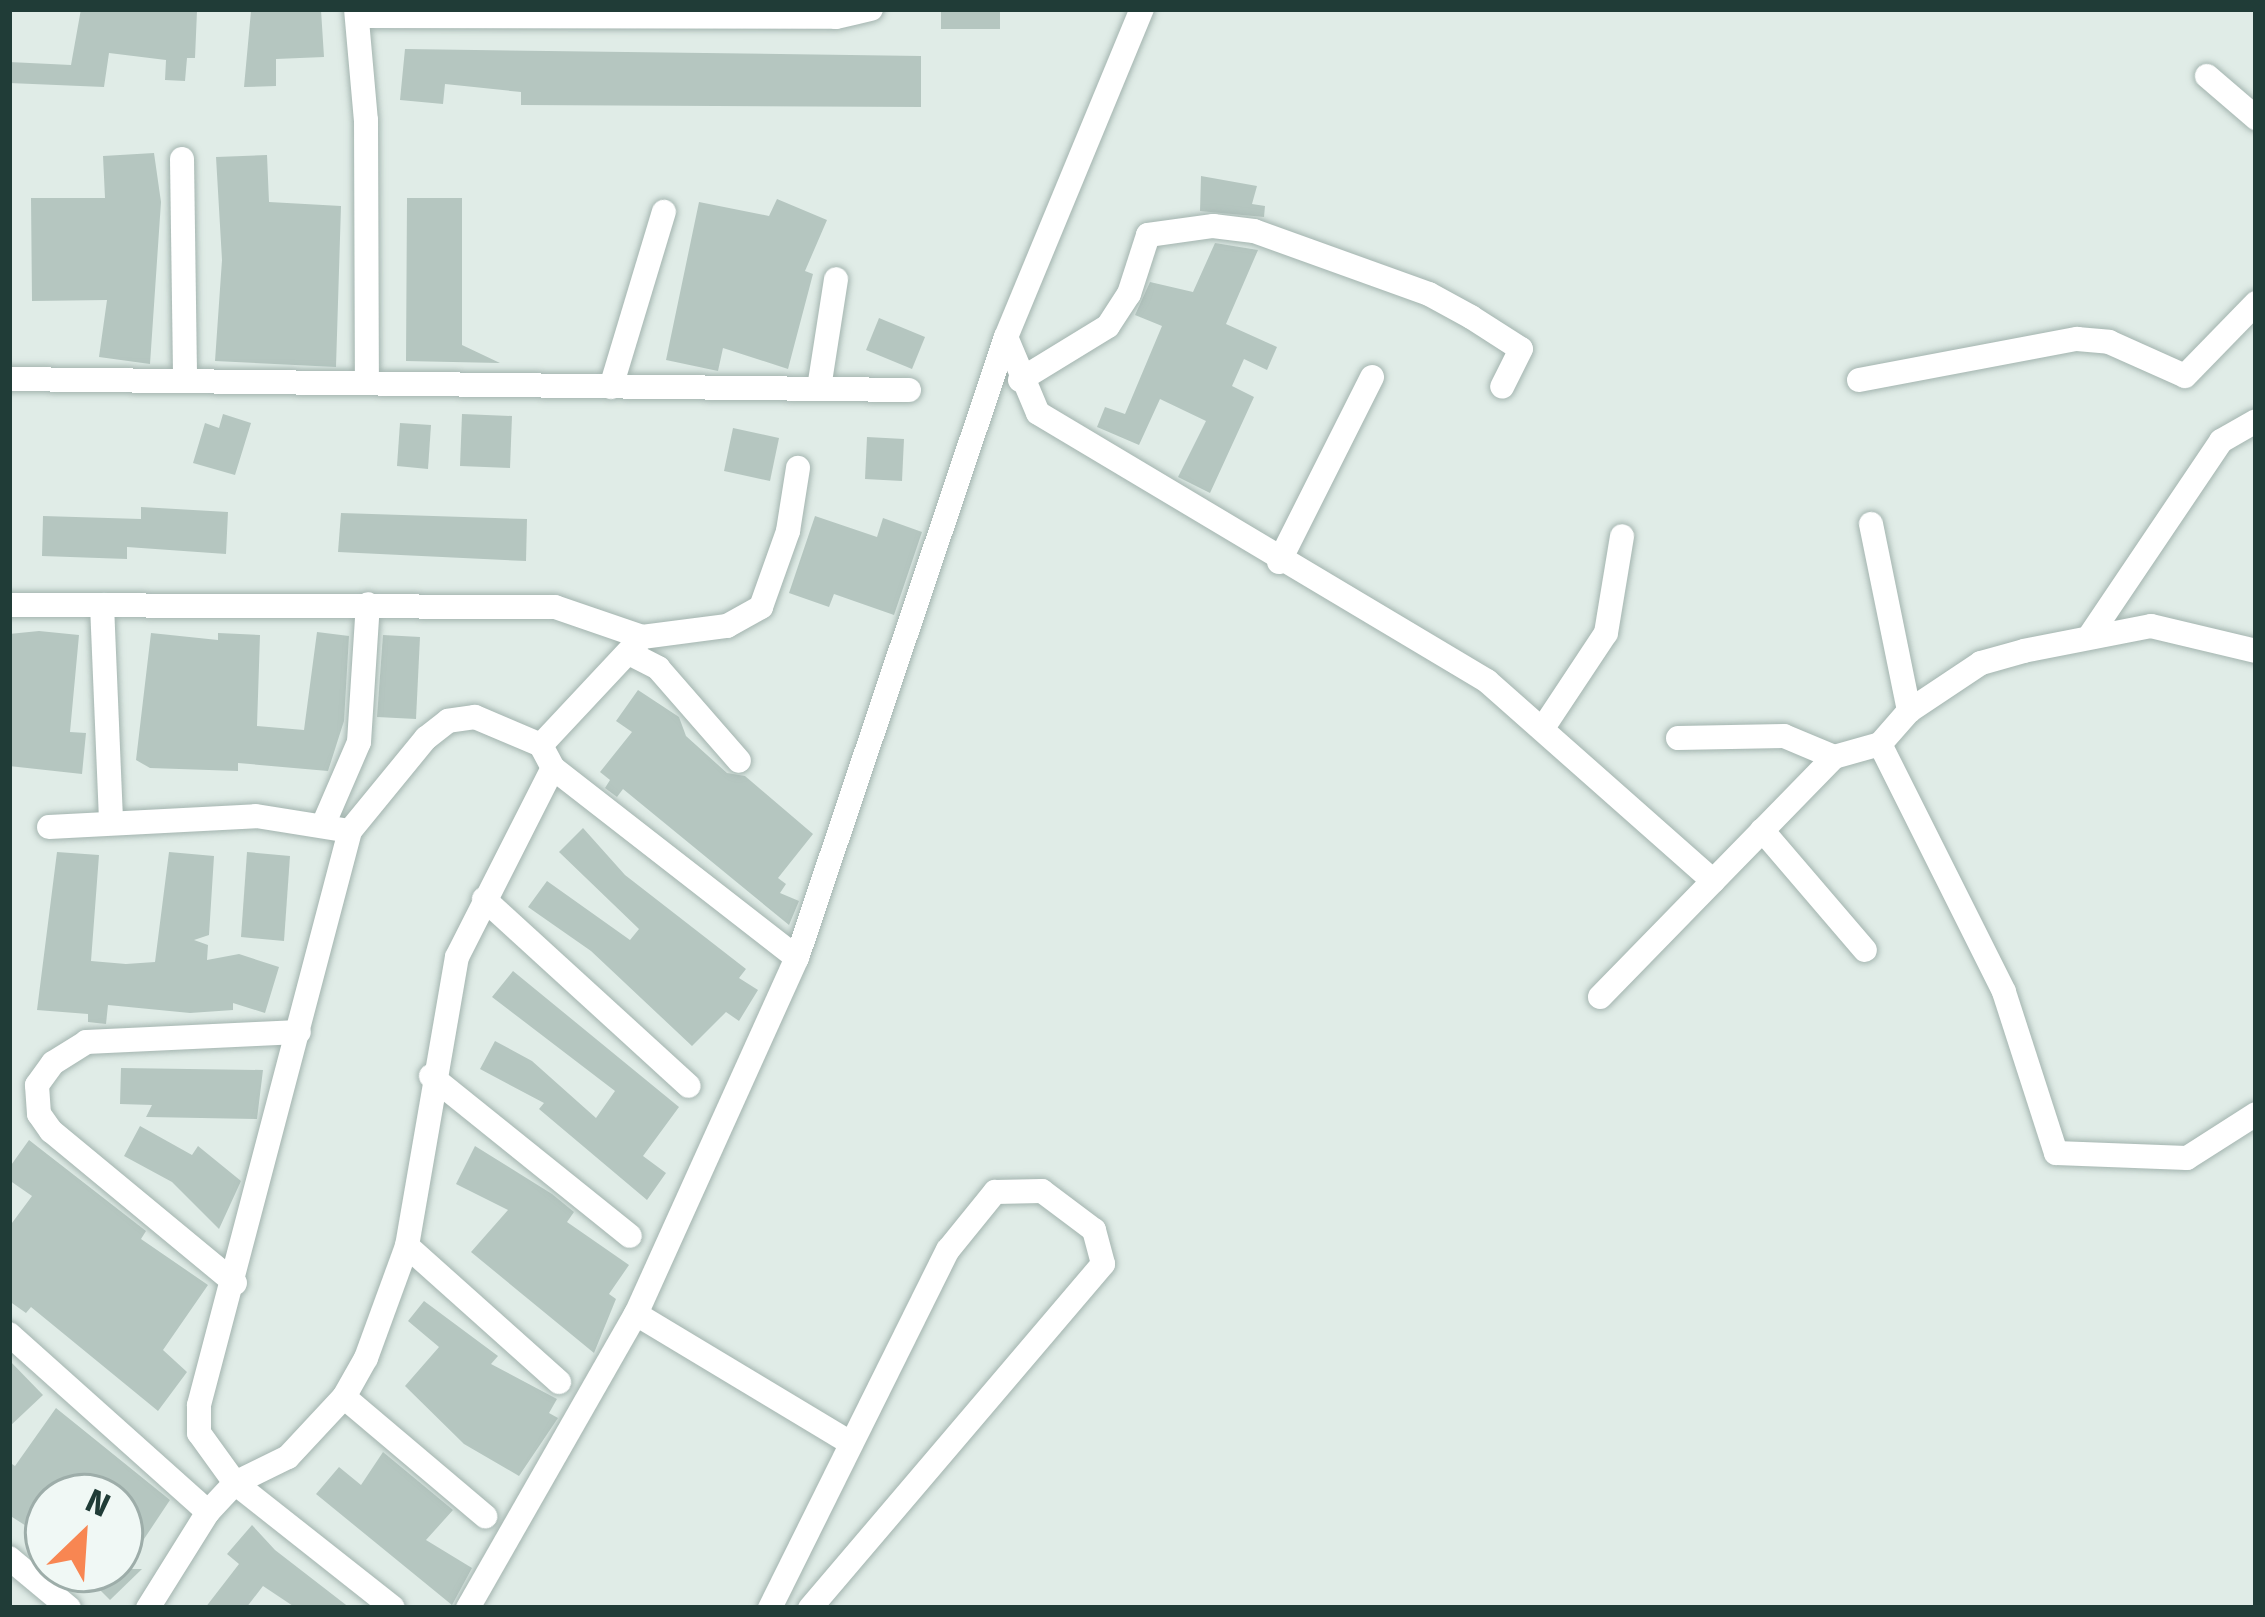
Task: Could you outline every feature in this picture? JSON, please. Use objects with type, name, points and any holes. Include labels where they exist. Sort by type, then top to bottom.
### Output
[{"type":"street","points":[[367,380],[357,13],[836,17],[871,9]]},
{"type":"street","points":[[468,1608],[636,1314],[797,958],[1006,337],[1142,9]]},
{"type":"street","points":[[2206,76],[2256,118]]},
{"type":"street","points":[[182,159],[185,379]]},
{"type":"street","points":[[611,387],[664,212]]},
{"type":"street","points":[[1020,380],[1108,326],[1129,294],[1148,235],[1213,226],[1254,231],[1471,317],[1521,350],[1502,388]]},
{"type":"street","points":[[819,388],[836,279]]},
{"type":"street","points":[[1859,380],[2077,339],[2109,342],[2155,369],[2185,376],[2256,302]]},
{"type":"street","points":[[1006,337],[1020,380],[1055,426],[1487,681],[1545,725],[1713,881]]},
{"type":"street","points":[[1279,562],[1372,377]]},
{"type":"street","points":[[9,379],[909,390]]},
{"type":"street","points":[[2091,634],[2221,442],[2256,421]]},
{"type":"street","points":[[148,1608],[208,1512],[235,1483],[289,1457],[344,1397],[406,1246],[431,1076],[457,957],[547,757],[635,645],[727,626],[761,607],[788,531],[798,468]]},
{"type":"street","points":[[1871,524],[1900,697],[1910,711]]},
{"type":"street","points":[[1545,725],[1606,633],[1622,536]]},
{"type":"street","points":[[324,823],[359,742],[368,604]]},
{"type":"street","points":[[9,605],[555,607],[635,645],[739,761]]},
{"type":"street","points":[[102,605],[111,822]]},
{"type":"street","points":[[1600,997],[1834,757],[1880,745],[1910,711],[1981,664],[2091,634],[2151,626],[2256,651]]},
{"type":"street","points":[[393,1608],[235,1483],[199,1433],[205,1375],[235,1283],[350,832],[448,722],[475,717],[547,757],[797,958]]},
{"type":"street","points":[[1678,738],[1784,736],[1834,757]]},
{"type":"street","points":[[1880,745],[2004,992],[2056,1154],[2187,1157],[2256,1114]]},
{"type":"street","points":[[50,827],[256,816],[324,823],[350,832]]},
{"type":"street","points":[[1762,830],[1865,950]]},
{"type":"street","points":[[484,899],[689,1086]]},
{"type":"street","points":[[235,1283],[51,1131],[39,1114],[37,1085],[53,1063],[86,1042],[299,1032]]},
{"type":"street","points":[[431,1076],[630,1236]]},
{"type":"street","points":[[770,1608],[948,1250],[982,1203],[1016,1186],[1042,1191],[1094,1230],[1103,1264],[810,1608]]},
{"type":"street","points":[[406,1246],[559,1382]]},
{"type":"street","points":[[636,1314],[849,1442]]},
{"type":"street","points":[[9,1334],[208,1512]]},
{"type":"street","points":[[344,1397],[485,1516]]},
{"type":"street","points":[[9,1558],[69,1608]]},
{"type":"building","points":[[81,9],[197,11],[195,58],[187,58],[185,81],[165,80],[166,60],[109,53],[104,87],[9,83],[9,62],[71,65]]},
{"type":"building","points":[[941,9],[1000,9],[1000,29],[941,29]]},
{"type":"building","points":[[321,10],[324,57],[276,59],[276,86],[244,87],[251,11]]},
{"type":"building","points":[[405,49],[921,56],[921,107],[521,105],[521,92],[445,84],[443,104],[400,100]]},
{"type":"building","points":[[154,153],[161,202],[150,364],[99,357],[107,300],[32,301],[31,198],[105,198],[103,156]]},
{"type":"building","points":[[267,155],[269,202],[341,206],[336,367],[215,361],[222,260],[216,157]]},
{"type":"building","points":[[1201,176],[1257,186],[1252,204],[1265,206],[1264,217],[1200,211]]},
{"type":"building","points":[[407,198],[462,198],[462,345],[500,363],[406,361]]},
{"type":"building","points":[[777,199],[827,220],[805,271],[813,274],[788,369],[723,348],[718,371],[666,360],[699,202],[769,216]]},
{"type":"building","points":[[1215,243],[1258,250],[1226,324],[1277,347],[1267,370],[1244,359],[1232,386],[1254,397],[1210,493],[1178,477],[1206,421],[1160,399],[1139,445],[1097,427],[1105,407],[1125,414],[1162,326],[1135,315],[1150,282],[1193,292]]},
{"type":"building","points":[[879,318],[925,337],[912,369],[866,350]]},
{"type":"building","points":[[223,414],[251,423],[235,475],[193,463],[205,423],[219,428]]},
{"type":"building","points":[[462,414],[512,416],[510,468],[460,466]]},
{"type":"building","points":[[400,423],[431,425],[428,469],[397,466]]},
{"type":"building","points":[[733,428],[779,438],[770,481],[724,471]]},
{"type":"building","points":[[867,437],[904,439],[902,481],[865,479]]},
{"type":"building","points":[[141,507],[228,512],[226,554],[127,547],[127,559],[42,556],[43,516],[141,519]]},
{"type":"building","points":[[341,513],[527,519],[526,561],[338,552]]},
{"type":"building","points":[[815,516],[877,537],[883,518],[922,532],[894,615],[834,594],[829,607],[789,593]]},
{"type":"building","points":[[317,632],[349,636],[344,721],[328,771],[238,763],[238,771],[150,768],[136,760],[151,633],[218,640],[218,633],[260,635],[257,726],[304,730]]},
{"type":"building","points":[[9,634],[79,635],[70,732],[86,733],[82,774],[9,766]]},
{"type":"building","points":[[383,635],[420,637],[416,719],[377,717]]},
{"type":"building","points":[[638,690],[679,717],[686,736],[727,773],[745,776],[813,834],[778,878],[786,884],[780,893],[799,901],[789,925],[623,789],[617,797],[605,788],[610,780],[600,772],[632,732],[616,721]]},
{"type":"building","points":[[583,828],[625,875],[746,969],[739,978],[758,990],[739,1021],[726,1012],[692,1046],[591,951],[528,907],[547,881],[630,940],[639,929],[559,852]]},
{"type":"building","points":[[57,852],[99,855],[91,961],[126,964],[155,962],[169,852],[214,856],[209,935],[194,940],[208,945],[207,960],[239,954],[279,967],[265,1013],[233,1003],[233,1010],[190,1013],[108,1005],[106,1024],[88,1022],[88,1014],[37,1010]]},
{"type":"building","points":[[247,852],[290,856],[284,941],[241,937]]},
{"type":"building","points":[[513,971],[679,1107],[643,1156],[666,1173],[647,1200],[539,1109],[544,1103],[480,1069],[495,1041],[532,1061],[596,1118],[615,1091],[492,997]]},
{"type":"building","points":[[121,1068],[263,1070],[257,1119],[146,1117],[152,1105],[120,1104]]},
{"type":"building","points":[[140,1126],[192,1155],[198,1146],[241,1181],[219,1229],[172,1182],[124,1156]]},
{"type":"building","points":[[29,1140],[146,1231],[141,1239],[208,1285],[163,1350],[187,1372],[158,1411],[31,1307],[26,1313],[9,1301],[9,1227],[32,1196],[9,1180],[9,1168]]},
{"type":"building","points":[[475,1146],[552,1194],[574,1212],[567,1222],[629,1265],[609,1294],[616,1299],[594,1353],[471,1252],[508,1210],[456,1184]]},
{"type":"building","points":[[424,1301],[498,1356],[491,1364],[557,1399],[549,1413],[558,1418],[519,1476],[464,1444],[405,1386],[439,1347],[408,1321]]},
{"type":"building","points":[[9,1360],[43,1395],[9,1427]]},
{"type":"building","points":[[56,1408],[137,1473],[24,1473],[24,1525],[9,1515],[9,1462],[15,1466]]},
{"type":"building","points":[[383,1452],[453,1510],[426,1540],[472,1568],[452,1605],[316,1494],[339,1467],[361,1485]]},
{"type":"building","points":[[144,1479],[170,1500],[144,1539]]},
{"type":"building","points":[[252,1525],[275,1550],[350,1608],[296,1608],[263,1586],[246,1608],[205,1608],[239,1564],[227,1554]]}]
